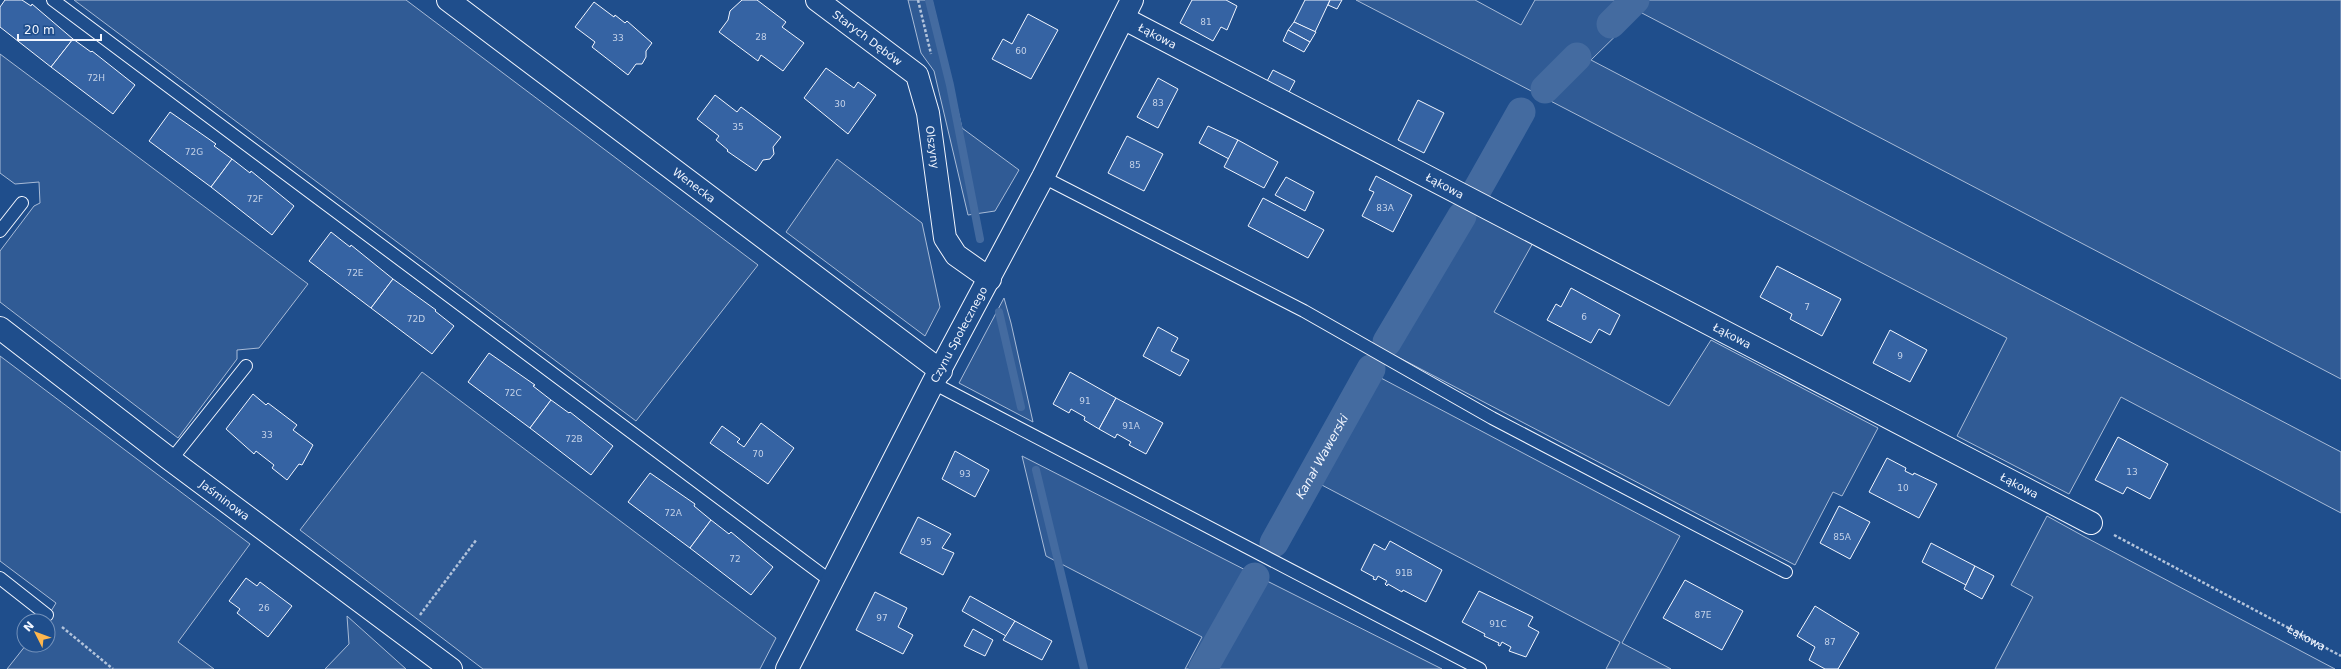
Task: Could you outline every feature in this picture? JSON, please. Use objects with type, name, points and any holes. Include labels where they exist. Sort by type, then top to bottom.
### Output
[{"type":"street","name":"Wenecka","points":[[448,0],[937,377]]},
{"type":"street","name":"Starych Dębów","points":[[817,0],[917,75]]},
{"type":"street","name":"Czynu Społecznego","points":[[787,669],[937,377],[1043,177],[1128,9]]},
{"type":"street","name":"Łąkowa","points":[[1128,9],[2091,523]]},
{"type":"street","name":"Olszyny","points":[[917,75],[928,113],[945,238],[956,255],[990,278]]},
{"type":"street","name":"Jaśminowa","points":[[0,328],[171,460],[451,669]]},
{"type":"lane","points":[[53,0],[832,582]]},
{"type":"lane","points":[[1043,177],[1304,311],[1492,418],[1786,572]]},
{"type":"lane","points":[[0,231],[22,203]]},
{"type":"lane","points":[[171,460],[246,366]]},
{"type":"lane","points":[[937,377],[1480,669]]},
{"type":"lane","points":[[0,578],[44,613]]},
{"type":"path","points":[[917,75],[928,61],[931,53],[918,0]]},
{"type":"path","name":"Łąkowa","points":[[2091,523],[2341,656]]},
{"type":"path","points":[[405,634],[477,539]]},
{"type":"path","points":[[56,622],[113,669]]},
{"type":"shaded area","points":[[74,0],[406,0],[758,265],[636,421]]},
{"type":"shaded area","points":[[908,0],[932,0],[962,128],[1019,170],[995,211],[968,215],[934,71],[921,53]]},
{"type":"shaded area","points":[[1356,0],[1475,0],[1521,25],[1535,0],[2341,0],[2341,379],[1640,12],[1591,60],[2341,452],[2341,513],[2121,397],[2069,494],[1957,436],[2007,338]]},
{"type":"shaded area","points":[[0,54],[308,284],[259,348],[237,350],[237,359],[178,438],[0,302],[0,251],[34,206],[40,203],[39,182],[15,184],[0,173]]},
{"type":"shaded area","points":[[837,159],[922,223],[940,307],[925,336],[786,232]]},
{"type":"shaded area","points":[[1458,204],[1534,241],[1494,312],[1669,406],[1711,340],[1878,428],[1842,496],[1833,492],[1795,565],[1375,345]]},
{"type":"shaded area","points":[[1004,298],[1011,323],[1033,422],[959,383]]},
{"type":"shaded area","points":[[0,356],[250,544],[178,642],[214,669],[7,669],[20,653],[56,653],[56,613],[50,613],[56,603],[0,561]]},
{"type":"shaded area","points":[[1362,368],[1680,536],[1622,643],[1671,669],[1606,669],[1620,642],[1318,483],[1281,553],[1262,543]]},
{"type":"shaded area","points":[[422,372],[776,638],[760,669],[483,669],[300,530]]},
{"type":"shaded area","points":[[1022,456],[1442,669],[1185,669],[1202,637],[1046,556]]},
{"type":"shaded area","points":[[2047,516],[2335,669],[1995,669],[2033,597],[2011,585]]},
{"type":"shaded area","points":[[347,616],[406,669],[325,669],[349,644]]},
{"type":"building","points":[[5,0],[22,0],[31,6],[32,4],[73,39],[51,67],[0,27],[0,7]]},
{"type":"building","points":[[742,0],[757,0],[786,22],[782,27],[804,43],[783,71],[761,55],[758,61],[719,32],[728,20],[730,11]]},
{"type":"building","points":[[1192,0],[1226,0],[1237,6],[1227,30],[1221,27],[1213,41],[1180,23]]},
{"type":"building","points":[[1305,0],[1330,0],[1315,32],[1294,22]]},
{"type":"building","points":[[1330,0],[1342,0],[1337,9],[1328,5]]},
{"type":"building","points":[[594,2],[614,17],[615,15],[625,23],[627,21],[652,43],[646,51],[646,57],[642,64],[636,64],[628,75],[592,47],[595,42],[575,27]]},
{"type":"building","points":[[1028,14],[1058,30],[1031,79],[992,59],[1003,39],[1012,44]]},
{"type":"building","points":[[1294,22],[1316,32],[1310,42],[1288,30]]},
{"type":"building","points":[[1288,30],[1310,42],[1304,52],[1283,41]]},
{"type":"building","points":[[73,39],[91,52],[92,51],[135,85],[113,114],[51,67]]},
{"type":"building","points":[[826,68],[854,88],[858,82],[876,95],[848,134],[804,98]]},
{"type":"building","points":[[1273,70],[1295,81],[1287,96],[1265,85]]},
{"type":"building","points":[[1158,78],[1178,89],[1158,128],[1137,117]]},
{"type":"building","points":[[715,95],[737,112],[741,107],[781,137],[773,147],[774,154],[770,159],[763,160],[756,171],[727,151],[728,150],[716,140],[719,136],[697,119]]},
{"type":"building","points":[[1418,100],[1444,113],[1424,153],[1398,140]]},
{"type":"building","points":[[170,112],[216,144],[214,146],[232,159],[211,187],[149,141]]},
{"type":"building","points":[[1208,126],[1238,140],[1229,159],[1199,143]]},
{"type":"building","points":[[1127,136],[1163,154],[1144,191],[1108,173]]},
{"type":"building","points":[[1238,140],[1278,162],[1264,188],[1224,167]]},
{"type":"building","points":[[232,159],[250,173],[251,171],[294,206],[272,235],[211,187]]},
{"type":"building","points":[[1376,176],[1412,195],[1393,232],[1362,216],[1374,192],[1369,190]]},
{"type":"building","points":[[1286,177],[1314,192],[1305,211],[1275,195]]},
{"type":"building","points":[[1263,198],[1324,230],[1308,258],[1248,226]]},
{"type":"building","points":[[331,232],[350,247],[351,245],[393,279],[371,308],[309,261]]},
{"type":"building","points":[[1777,266],[1841,299],[1822,336],[1790,319],[1792,314],[1760,297]]},
{"type":"building","points":[[393,279],[436,310],[435,311],[454,326],[432,354],[371,308]]},
{"type":"building","points":[[1571,288],[1620,315],[1610,335],[1599,329],[1591,343],[1547,320],[1556,304],[1561,307]]},
{"type":"building","points":[[1158,327],[1178,338],[1171,351],[1189,360],[1180,376],[1143,356]]},
{"type":"building","points":[[1890,330],[1927,350],[1910,382],[1873,363]]},
{"type":"building","points":[[489,353],[535,385],[533,386],[551,400],[530,428],[468,382]]},
{"type":"building","points":[[1070,372],[1116,398],[1099,429],[1084,420],[1085,417],[1071,409],[1069,413],[1053,404]]},
{"type":"building","points":[[253,394],[266,405],[268,403],[297,425],[293,430],[313,445],[302,465],[299,464],[287,480],[272,468],[274,465],[256,451],[254,454],[226,429]]},
{"type":"building","points":[[1116,398],[1163,423],[1146,454],[1129,445],[1131,442],[1117,434],[1115,438],[1099,429]]},
{"type":"building","points":[[551,400],[569,413],[570,412],[613,446],[591,475],[530,428]]},
{"type":"building","points":[[761,423],[794,448],[768,484],[710,443],[722,426],[740,439],[737,442],[744,447]]},
{"type":"building","points":[[2118,437],[2168,464],[2150,499],[2127,487],[2123,494],[2095,480]]},
{"type":"building","points":[[955,451],[989,470],[975,497],[942,479]]},
{"type":"building","points":[[1887,458],[1906,468],[1905,471],[1913,475],[1914,473],[1937,484],[1919,518],[1869,492]]},
{"type":"building","points":[[650,473],[695,504],[694,506],[711,520],[690,548],[628,502]]},
{"type":"building","points":[[1839,506],[1870,522],[1850,559],[1820,543]]},
{"type":"building","points":[[918,517],[951,534],[942,548],[954,553],[943,575],[900,553]]},
{"type":"building","points":[[711,520],[729,534],[731,532],[773,567],[751,595],[690,548]]},
{"type":"building","points":[[1390,541],[1442,570],[1426,602],[1403,590],[1402,592],[1388,584],[1387,586],[1385,584],[1387,581],[1378,576],[1376,580],[1373,579],[1374,577],[1361,570],[1374,544],[1385,550]]},
{"type":"building","points":[[1931,543],[1975,566],[1966,585],[1922,562]]},
{"type":"building","points":[[1975,566],[1994,576],[1982,599],[1964,589]]},
{"type":"building","points":[[246,578],[257,586],[260,582],[292,606],[268,637],[237,613],[240,609],[229,601]]},
{"type":"building","points":[[1685,580],[1743,611],[1722,650],[1663,618]]},
{"type":"building","points":[[1479,591],[1533,617],[1528,626],[1539,632],[1526,657],[1509,651],[1511,647],[1502,642],[1500,646],[1498,645],[1499,643],[1484,636],[1485,634],[1462,622]]},
{"type":"building","points":[[875,592],[907,608],[898,627],[913,635],[903,654],[856,630]]},
{"type":"building","points":[[970,596],[1015,621],[1006,636],[962,611]]},
{"type":"building","points":[[1815,606],[1859,633],[1838,669],[1825,669],[1809,660],[1815,647],[1797,636]]},
{"type":"building","points":[[1015,621],[1052,641],[1042,660],[1003,640]]},
{"type":"building","points":[[973,629],[993,640],[985,656],[964,646]]},
{"type":"waterway","points":[[929,0],[950,85],[980,239]]},
{"type":"waterway","name":"Kanał Wawerski","points":[[1611,24],[1635,0]]},
{"type":"waterway","name":"Kanał Wawerski","points":[[1545,89],[1577,57]]},
{"type":"waterway","name":"Kanał Wawerski","points":[[1477,190],[1521,112]]},
{"type":"waterway","name":"Kanał Wawerski","points":[[1387,342],[1462,216]]},
{"type":"waterway","points":[[999,312],[1021,407]]},
{"type":"waterway","name":"Kanał Wawerski","points":[[1274,543],[1371,369]]},
{"type":"waterway","points":[[1036,470],[1084,669]]},
{"type":"waterway","name":"Kanał Wawerski","points":[[1203,669],[1255,577]]}]
